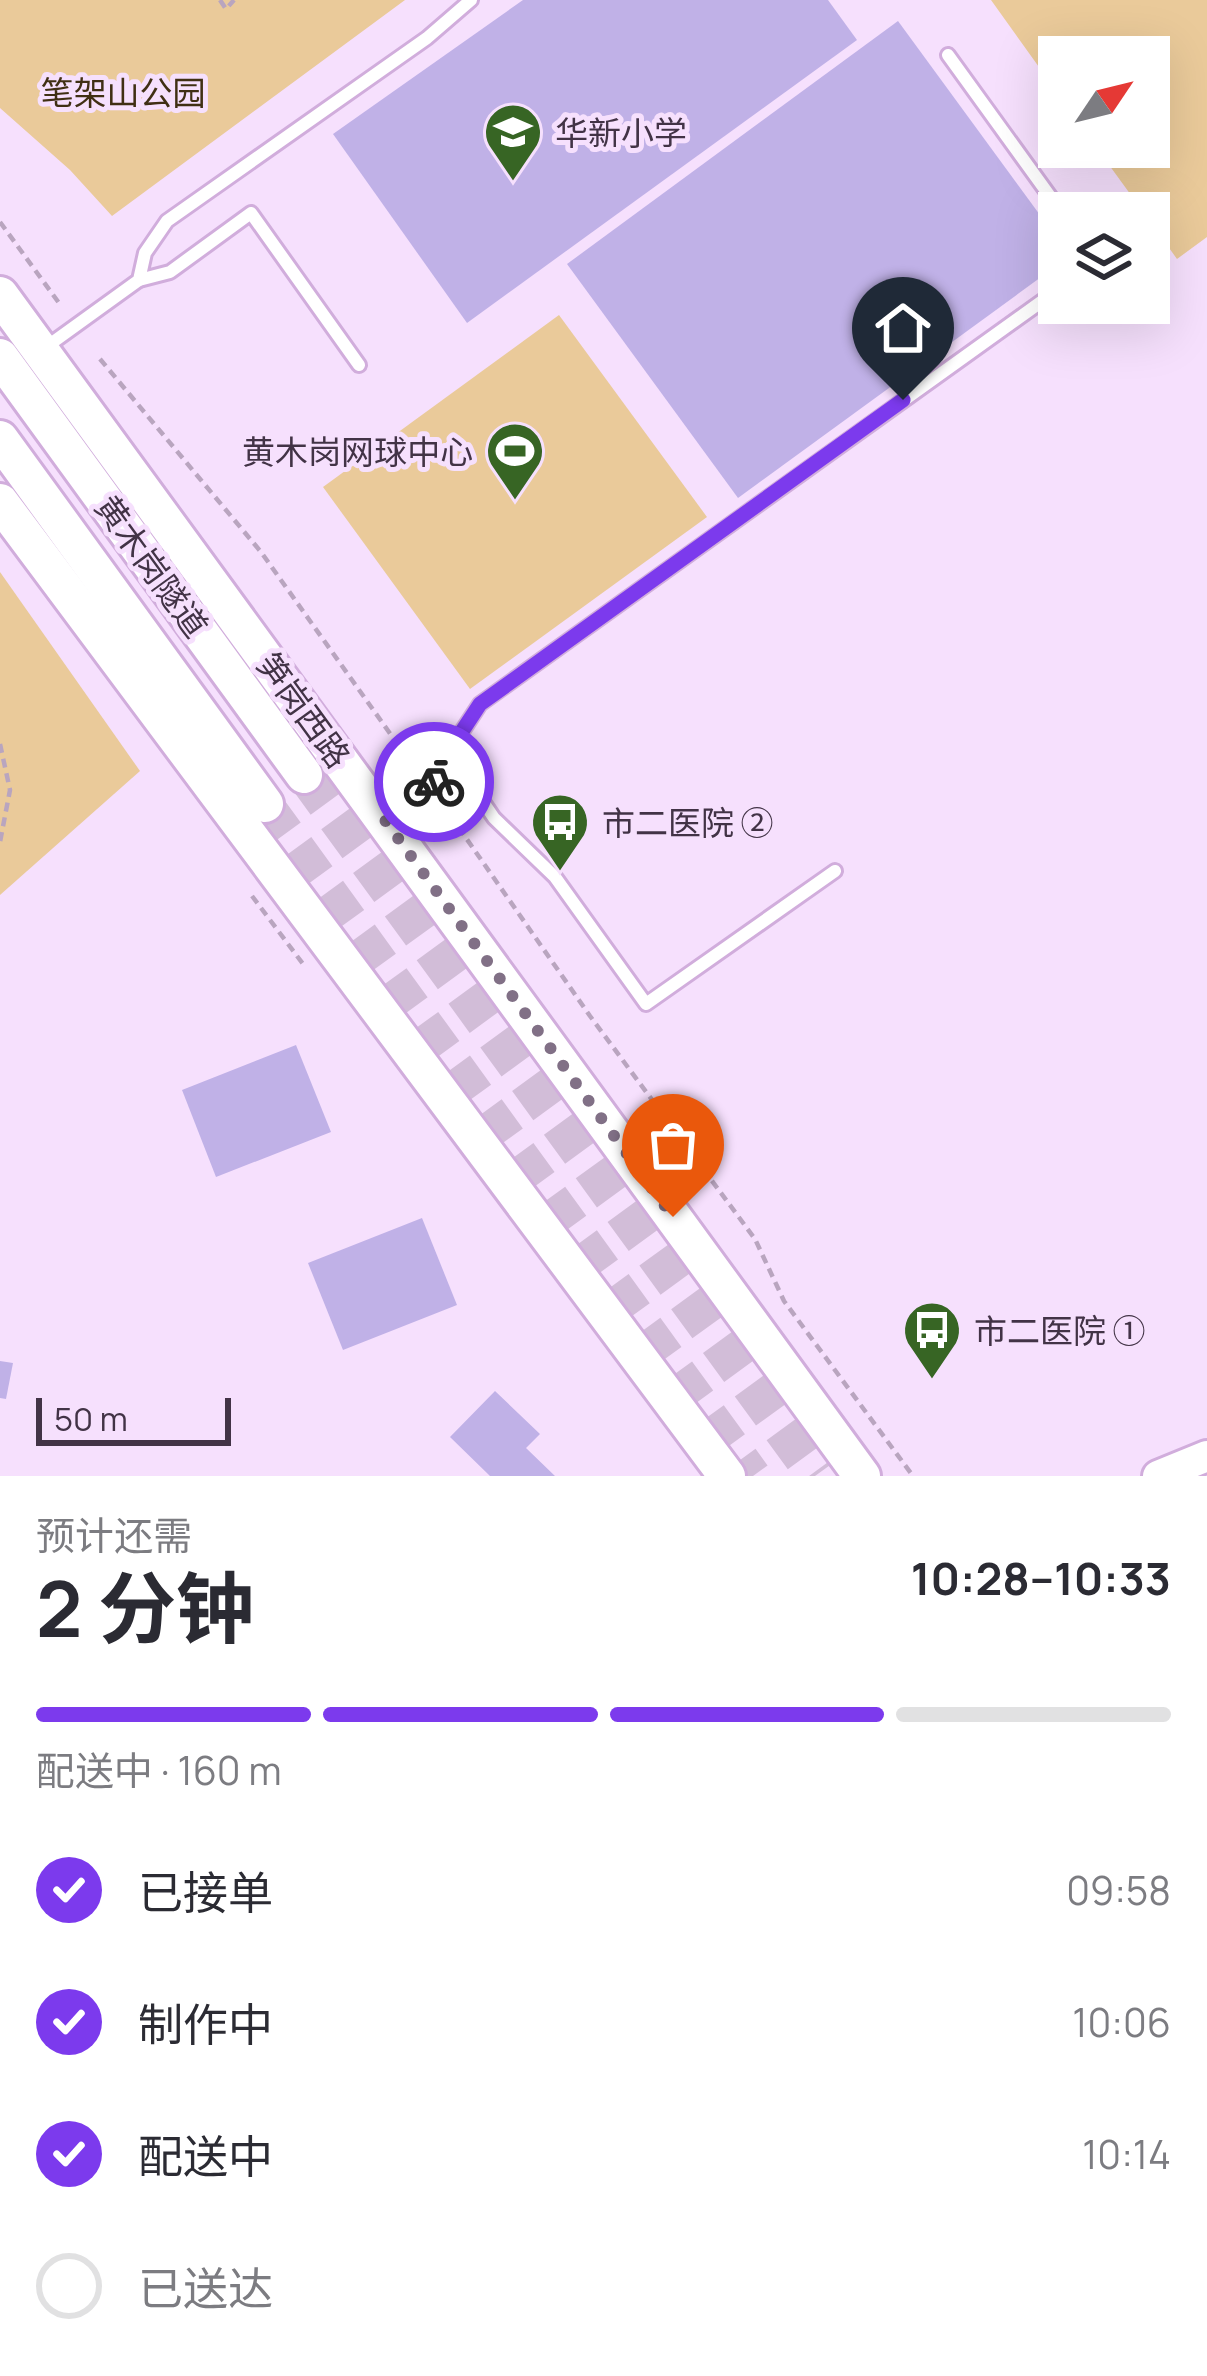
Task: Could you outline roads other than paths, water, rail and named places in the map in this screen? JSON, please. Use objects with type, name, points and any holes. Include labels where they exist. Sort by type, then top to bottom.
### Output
[{"type":"main road","name":"笋岗西路","points":[[0,295],[862,1476]]},
{"type":"main road","name":"黄木岗隧道","points":[[0,357],[304,775]]},
{"type":"main road","name":"黄木岗隧道","points":[[0,439],[265,804]]},
{"type":"main road","points":[[0,502],[727,1476]]},
{"type":"street","points":[[1158,1476],[1207,1456]]},
{"type":"lane","points":[[139,280],[146,253],[166,221],[427,38],[471,0]]},
{"type":"lane","points":[[948,55],[1047,192]]},
{"type":"lane","points":[[40,351],[139,280],[170,272],[251,213],[359,365]]},
{"type":"lane","points":[[835,872],[646,1004],[555,878],[494,818],[458,765],[457,739],[480,704],[1038,304]]},
{"type":"lane","points":[[384,819],[458,765]]},
{"type":"tunnel","points":[[304,775],[815,1476]]},
{"type":"tunnel","points":[[265,804],[753,1476]]},
{"type":"place","name":"华新小学","points":[[513,183]]},
{"type":"place","name":"黄木岗网球中心","points":[[515,502]]},
{"type":"place","name":"市二医院 ②","points":[[560,873]]},
{"type":"place","name":"市二医院 ①","points":[[932,1381]]},
{"type":"park label","name":"笔架山公园","points":[[123,92]]}]
